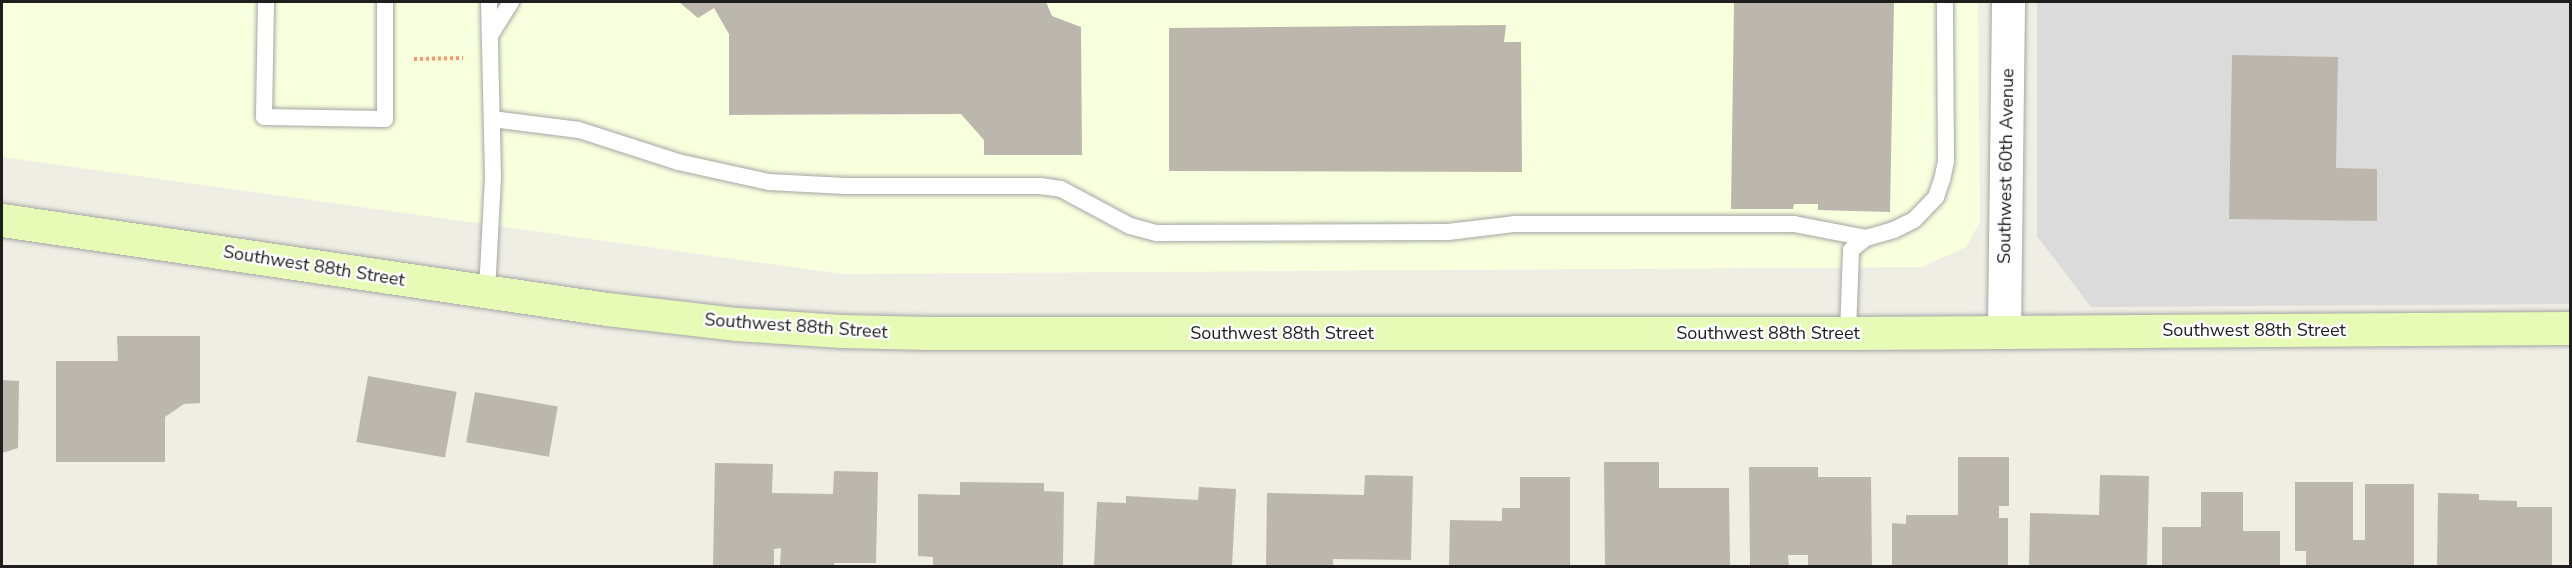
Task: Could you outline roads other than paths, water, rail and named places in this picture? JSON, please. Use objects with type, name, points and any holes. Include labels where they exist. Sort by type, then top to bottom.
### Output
[{"type":"street","name":"Southwest 60th Avenue","points":[[2004,331],[2008,2]]},
{"type":"street","name":"Southwest 88th Street","points":[[2,220],[487,292],[737,324],[852,331],[1848,333],[2571,328]]},
{"type":"lane","points":[[267,2],[264,117],[385,119],[385,2]]},
{"type":"lane","points":[[487,292],[491,242],[492,119],[489,2]]},
{"type":"lane","points":[[491,34],[511,2]]},
{"type":"lane","points":[[1848,333],[1847,296],[1851,250],[1866,238],[1894,230],[1914,220],[1936,197],[1942,180],[1946,161],[1945,2]]},
{"type":"lane","points":[[492,119],[579,130],[678,162],[769,182],[845,186],[1040,186],[1061,189],[1130,226],[1157,233],[1448,232],[1514,224],[1794,224],[1866,238]]}]
